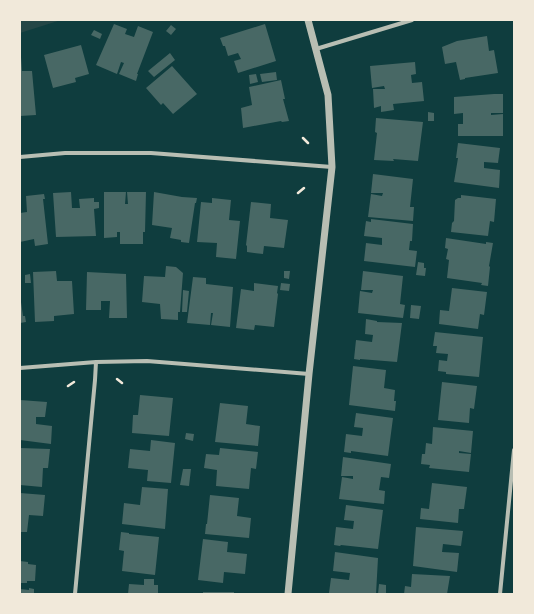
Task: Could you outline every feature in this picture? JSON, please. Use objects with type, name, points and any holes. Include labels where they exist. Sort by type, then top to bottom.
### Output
[{"type":"street","points":[[288,594],[309,374],[332,167],[328,95],[308,20]]},
{"type":"street","points":[[316,49],[412,20]]},
{"type":"street","points":[[20,157],[65,153],[151,152],[332,167]]},
{"type":"street","points":[[20,368],[96,362],[147,361],[309,374]]},
{"type":"street","points":[[75,594],[96,362]]},
{"type":"street","points":[[500,594],[514,450]]},
{"type":"path","points":[[303,138],[308,143]]},
{"type":"path","points":[[298,193],[304,188]]},
{"type":"path","points":[[117,379],[122,383]]},
{"type":"path","points":[[68,386],[74,382]]},
{"type":"shaded area","points":[[20,20],[61,20],[20,33]]},
{"type":"building","points":[[114,24],[127,29],[125,34],[134,37],[138,26],[153,32],[137,74],[136,81],[119,74],[124,63],[121,62],[117,74],[96,65]]},
{"type":"building","points":[[265,24],[276,61],[238,73],[234,61],[241,59],[238,53],[228,56],[225,46],[223,46],[220,38]]},
{"type":"building","points":[[171,25],[176,29],[171,35],[166,31]]},
{"type":"building","points":[[94,30],[102,34],[100,39],[91,35]]},
{"type":"building","points":[[487,36],[489,51],[494,50],[498,73],[460,80],[456,62],[445,64],[442,47],[457,41]]},
{"type":"building","points":[[81,45],[89,74],[75,78],[76,82],[53,88],[44,55]]},
{"type":"building","points":[[170,53],[175,60],[154,77],[148,71]]},
{"type":"building","points":[[20,57],[22,71],[32,71],[36,115],[20,116]]},
{"type":"building","points":[[415,62],[416,74],[411,75],[412,83],[422,82],[424,101],[393,104],[394,110],[381,112],[381,106],[374,108],[373,89],[385,89],[384,86],[372,88],[370,66]]},
{"type":"building","points":[[172,66],[197,94],[173,114],[163,103],[161,105],[146,88]]},
{"type":"building","points":[[276,72],[277,80],[262,82],[260,74]]},
{"type":"building","points":[[256,74],[258,82],[250,84],[249,75]]},
{"type":"building","points":[[281,80],[285,99],[283,99],[289,121],[281,121],[243,128],[241,108],[252,105],[249,87]]},
{"type":"building","points":[[503,94],[503,113],[491,113],[491,115],[503,114],[503,136],[458,136],[458,124],[463,124],[463,113],[454,114],[454,97]]},
{"type":"building","points":[[428,112],[434,113],[434,121],[428,121]]},
{"type":"building","points":[[376,118],[423,122],[418,161],[393,159],[394,161],[374,160],[377,133],[375,132]]},
{"type":"building","points":[[458,143],[500,148],[498,163],[484,162],[484,168],[500,170],[499,188],[454,182],[458,158],[456,158]]},
{"type":"building","points":[[373,174],[413,179],[410,207],[414,207],[413,221],[368,217],[371,194],[382,196],[383,193],[371,193]]},
{"type":"building","points":[[71,192],[72,208],[80,208],[79,199],[94,198],[94,202],[99,202],[99,208],[94,209],[96,236],[56,237],[53,193]]},
{"type":"building","points":[[104,192],[126,192],[125,204],[128,204],[127,192],[146,192],[145,232],[143,232],[143,244],[120,244],[120,232],[117,232],[117,237],[104,238]]},
{"type":"building","points":[[154,192],[197,198],[189,243],[170,238],[172,228],[152,225]]},
{"type":"building","points":[[44,194],[45,199],[43,199],[48,244],[35,246],[34,239],[20,242],[20,213],[27,212],[26,196]]},
{"type":"building","points":[[461,195],[496,199],[494,222],[490,221],[488,236],[451,232],[452,223],[454,221],[455,200],[461,198]]},
{"type":"building","points":[[212,198],[231,200],[229,220],[240,221],[236,259],[216,257],[217,243],[197,242],[201,202],[212,203]]},
{"type":"building","points":[[251,202],[271,204],[270,218],[288,220],[284,248],[264,246],[263,254],[247,252],[246,245]]},
{"type":"building","points":[[371,219],[413,224],[412,241],[410,241],[409,250],[417,251],[415,267],[364,261],[366,243],[382,245],[382,238],[364,236],[366,221],[371,222]]},
{"type":"building","points":[[446,238],[486,244],[486,242],[493,243],[489,266],[488,286],[481,285],[482,283],[447,278],[449,260],[446,259],[448,249],[445,248]]},
{"type":"building","points":[[418,262],[424,263],[424,268],[426,268],[425,276],[416,275]]},
{"type":"building","points":[[166,266],[176,267],[183,273],[178,320],[161,319],[160,304],[142,302],[144,276],[165,277]]},
{"type":"building","points":[[56,271],[57,281],[72,281],[74,314],[54,316],[54,321],[35,322],[33,272]]},
{"type":"building","points":[[284,271],[290,271],[289,279],[284,278]]},
{"type":"building","points":[[363,271],[403,276],[400,304],[405,305],[403,318],[358,313],[360,291],[372,293],[373,290],[361,290]]},
{"type":"building","points":[[87,272],[126,274],[127,318],[109,318],[110,301],[101,301],[101,310],[86,310]]},
{"type":"building","points":[[30,274],[31,283],[25,283],[25,275]]},
{"type":"building","points":[[193,277],[206,278],[206,284],[233,287],[230,327],[211,325],[213,313],[211,313],[210,325],[187,323]]},
{"type":"building","points":[[254,283],[278,286],[274,327],[255,325],[254,330],[236,328],[241,289],[254,291]]},
{"type":"building","points":[[281,283],[290,284],[289,291],[280,290]]},
{"type":"building","points":[[452,288],[487,292],[484,315],[480,314],[478,329],[439,324],[440,310],[449,311]]},
{"type":"building","points":[[183,290],[189,291],[187,312],[182,312]]},
{"type":"building","points":[[21,302],[23,316],[25,316],[26,322],[20,323]]},
{"type":"building","points":[[411,305],[421,306],[419,319],[410,318]]},
{"type":"building","points":[[366,319],[377,322],[402,323],[397,362],[354,359],[356,340],[372,342],[373,335],[365,334]]},
{"type":"building","points":[[435,332],[483,337],[479,377],[446,374],[446,372],[438,371],[439,360],[447,361],[448,354],[436,353],[437,346],[433,346]]},
{"type":"building","points":[[353,366],[386,370],[384,388],[395,390],[395,411],[349,405]]},
{"type":"building","points":[[442,382],[477,386],[474,409],[470,408],[469,423],[438,420]]},
{"type":"building","points":[[140,395],[173,398],[169,436],[132,433],[133,415],[138,415]]},
{"type":"building","points":[[20,400],[47,402],[45,417],[36,417],[36,424],[52,426],[51,444],[20,440]]},
{"type":"building","points":[[220,403],[248,406],[246,424],[260,426],[258,446],[215,442]]},
{"type":"building","points":[[356,413],[393,418],[388,456],[351,451],[351,453],[344,452],[346,434],[362,436],[363,428],[354,427]]},
{"type":"building","points":[[433,427],[473,431],[471,453],[459,451],[459,453],[471,454],[469,472],[429,468],[430,465],[421,464],[422,454],[425,454],[426,443],[432,444]]},
{"type":"building","points":[[186,433],[194,434],[193,441],[185,439]]},
{"type":"building","points":[[151,440],[175,443],[171,483],[147,481],[148,470],[128,468],[130,449],[150,451]]},
{"type":"building","points":[[20,448],[50,449],[48,468],[43,468],[42,487],[20,485]]},
{"type":"building","points":[[220,448],[258,452],[256,469],[251,468],[249,489],[216,486],[217,470],[204,468],[206,454],[219,455]]},
{"type":"building","points":[[343,457],[391,464],[389,478],[381,477],[379,490],[385,491],[384,504],[339,499],[342,477],[353,479],[353,476],[341,476]]},
{"type":"building","points":[[183,469],[191,469],[189,486],[180,485]]},
{"type":"building","points":[[432,483],[467,487],[464,509],[459,509],[458,523],[420,519],[421,508],[429,509]]},
{"type":"building","points":[[142,487],[168,489],[165,529],[122,524],[124,503],[140,505]]},
{"type":"building","points":[[20,493],[45,495],[43,516],[29,515],[27,532],[20,532]]},
{"type":"building","points":[[210,495],[239,498],[237,516],[251,518],[249,538],[205,534]]},
{"type":"building","points":[[346,505],[383,510],[378,549],[334,545],[336,527],[353,529],[354,521],[344,520]]},
{"type":"building","points":[[416,527],[463,531],[461,546],[443,544],[442,552],[459,553],[457,572],[413,566]]},
{"type":"building","points":[[121,532],[159,537],[155,575],[122,571],[124,551],[119,550]]},
{"type":"building","points":[[203,539],[228,542],[227,552],[247,554],[245,574],[224,572],[223,583],[198,580]]},
{"type":"building","points":[[335,552],[378,558],[376,594],[329,593],[331,578],[349,580],[350,573],[333,571]]},
{"type":"building","points":[[20,561],[36,565],[35,581],[20,583]]},
{"type":"building","points":[[412,574],[450,576],[447,594],[404,594],[405,586],[411,587]]},
{"type":"building","points":[[144,579],[154,579],[154,585],[158,585],[158,594],[128,594],[129,584],[144,585]]},
{"type":"building","points":[[379,584],[386,585],[386,594],[378,594]]},
{"type":"building","points":[[29,588],[34,589],[34,594],[20,594],[20,589],[29,590]]},
{"type":"building","points":[[203,592],[234,592],[234,594],[203,594]]}]
